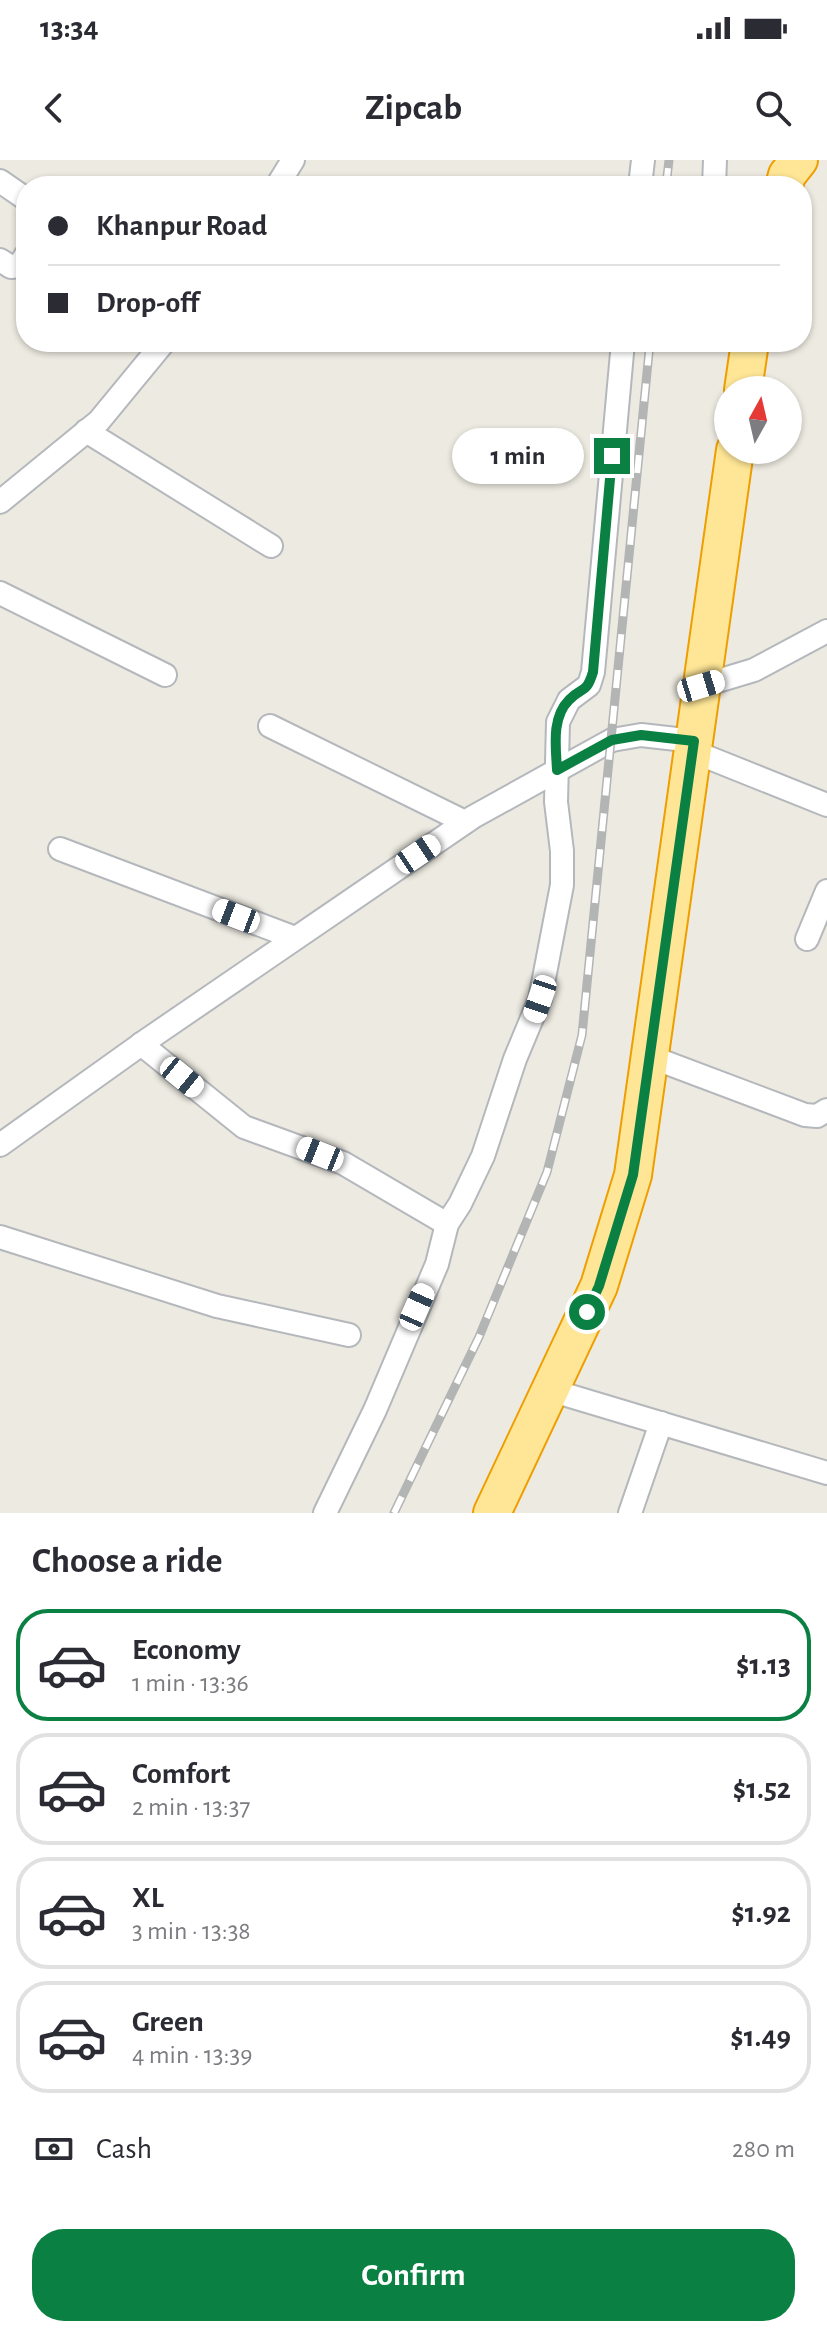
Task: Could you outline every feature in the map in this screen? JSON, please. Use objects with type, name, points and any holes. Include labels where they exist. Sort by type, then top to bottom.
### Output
[{"type":"highway","points":[[787,176],[799,160]]},
{"type":"highway","points":[[745,376],[749,352]]},
{"type":"highway","points":[[492,1513],[599,1286],[629,1189],[651,1057],[733,464]]},
{"type":"street","points":[[0,502],[99,421],[156,352]]},
{"type":"street","points":[[325,1513],[375,1410],[437,1264],[447,1224],[483,1156],[515,1059],[540,999],[562,885],[562,851],[556,802],[558,722],[569,700],[589,685],[593,672],[622,352]]},
{"type":"street","points":[[86,431],[271,546]]},
{"type":"street","points":[[0,593],[165,675]]},
{"type":"street","points":[[701,686],[754,670],[827,631]]},
{"type":"street","points":[[270,726],[465,822]]},
{"type":"street","points":[[0,1145],[141,1044],[465,822],[612,740],[641,735],[693,746],[827,805]]},
{"type":"street","points":[[60,849],[295,938]]},
{"type":"street","points":[[807,939],[827,891]]},
{"type":"street","points":[[141,1044],[244,1127],[343,1163],[447,1224]]},
{"type":"street","points":[[651,1057],[805,1115],[817,1116],[827,1110]]},
{"type":"street","points":[[0,1237],[217,1306],[349,1335]]},
{"type":"street","points":[[550,1390],[827,1473]]},
{"type":"street","points":[[630,1513],[661,1423]]},
{"type":"railway","points":[[667,176],[669,160]]},
{"type":"railway","points":[[394,1513],[479,1337],[547,1172],[582,1035],[649,352]]},
{"type":"route","points":[[587,1312],[599,1286],[633,1175],[694,741],[641,735],[612,740],[557,770],[555,740],[563,708],[585,690],[593,672],[612,456]]}]
